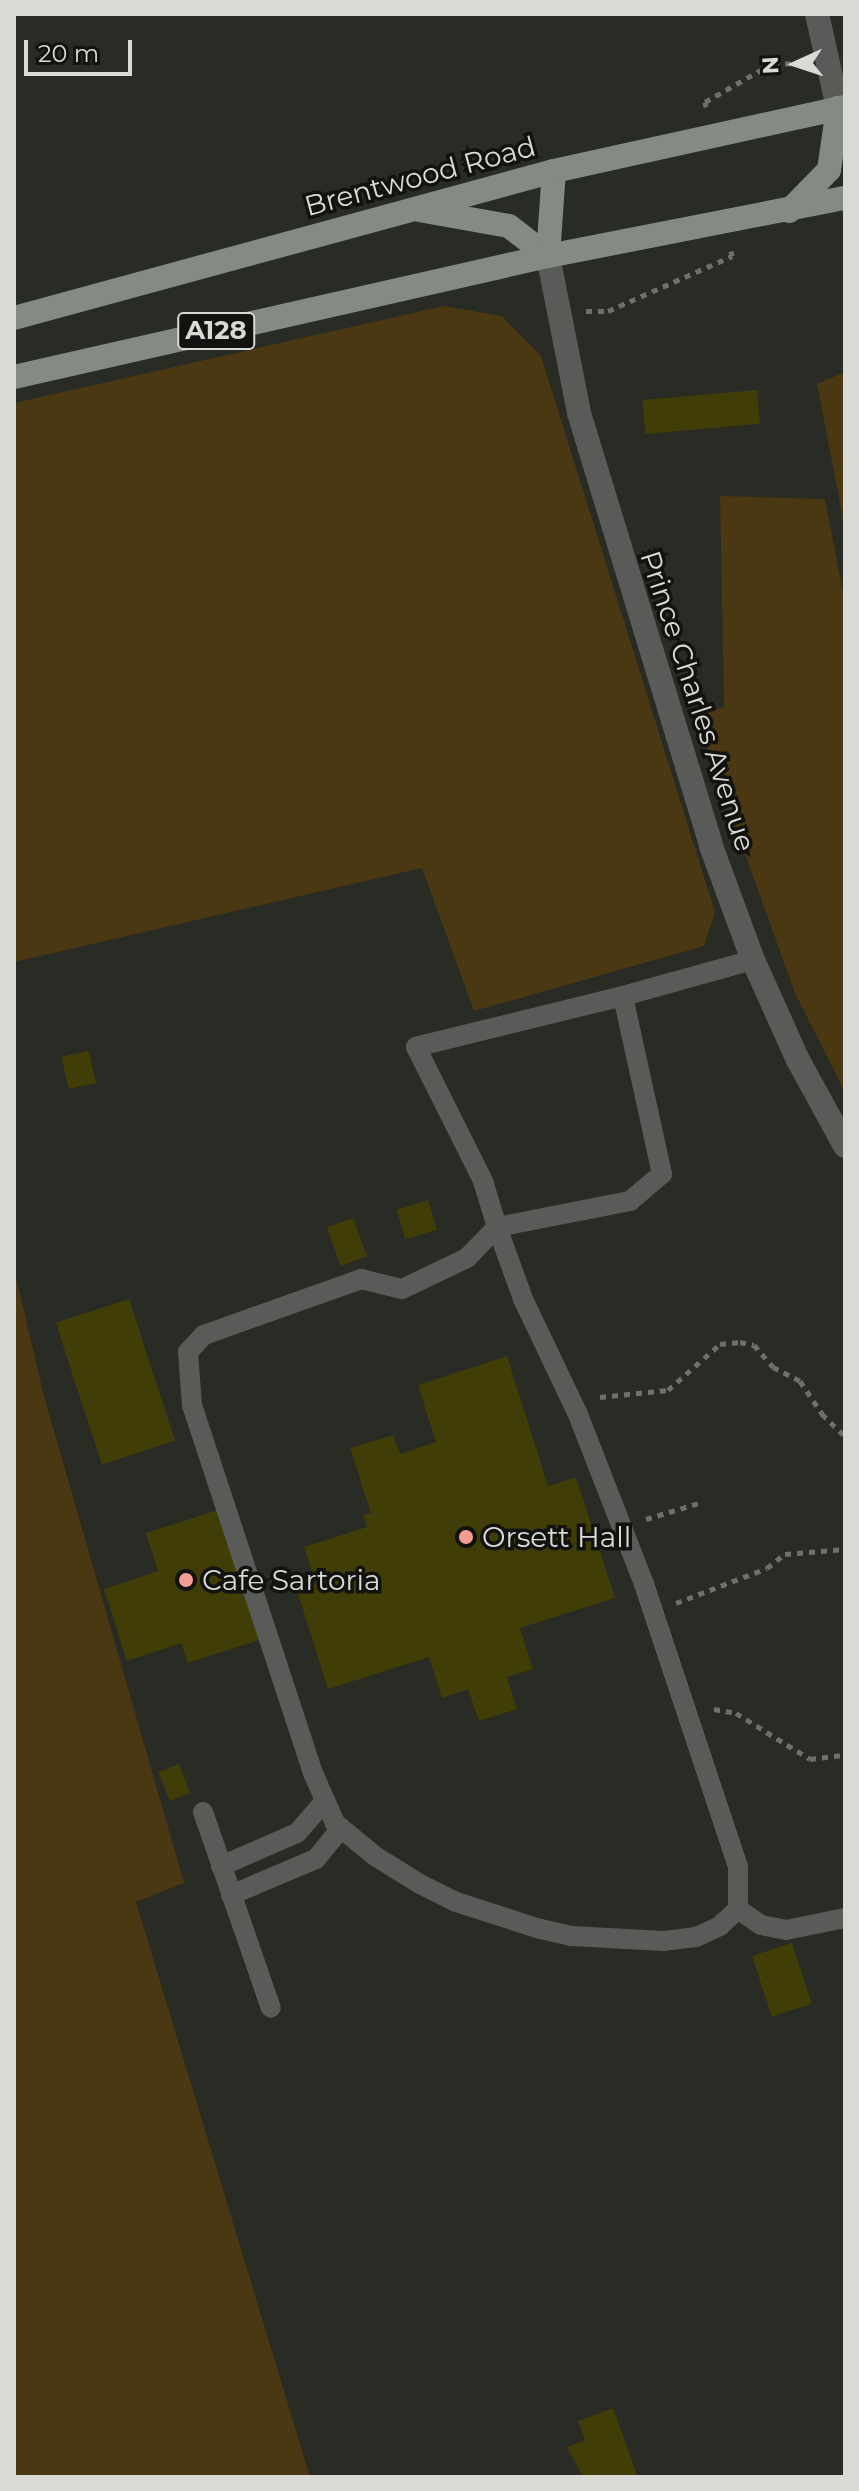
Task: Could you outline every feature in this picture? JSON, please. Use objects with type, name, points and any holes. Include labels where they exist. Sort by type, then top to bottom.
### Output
[{"type":"main road","name":"Brentwood Road","points":[[14,318],[554,171],[843,109]]},
{"type":"main road","points":[[789,211],[829,170],[843,109]]},
{"type":"main road","points":[[548,256],[554,171]]},
{"type":"main road","name":"A128","points":[[14,377],[548,256],[845,198]]},
{"type":"main road","points":[[413,209],[509,226],[548,256]]},
{"type":"street","points":[[817,14],[828,66],[843,109]]},
{"type":"street","name":"Prince Charles Avenue","points":[[548,256],[579,413],[632,600],[711,846],[753,960],[798,1060],[845,1146]]},
{"type":"lane","points":[[623,996],[662,1174],[630,1201],[497,1227],[467,1258],[402,1289],[361,1279],[323,1289],[204,1335],[188,1352],[192,1406],[325,1801],[341,1828],[375,1856],[456,1902],[571,1936],[664,1941],[696,1937],[720,1926],[738,1909],[738,1867],[622,1527],[571,1399],[523,1299],[497,1227],[483,1181],[416,1047],[753,960]]},
{"type":"lane","points":[[221,1866],[297,1833],[325,1801]]},
{"type":"lane","points":[[203,1812],[271,2008]]},
{"type":"lane","points":[[231,1895],[316,1859],[341,1828]]},
{"type":"lane","points":[[738,1909],[761,1925],[786,1930],[845,1918]]},
{"type":"path","points":[[714,135],[705,102],[773,63],[828,66]]},
{"type":"path","points":[[559,311],[608,311],[732,256],[727,222]]},
{"type":"path","points":[[571,1399],[668,1390],[720,1344],[740,1342],[754,1345],[773,1367],[800,1381],[822,1414],[845,1436]]},
{"type":"path","points":[[622,1527],[699,1503]]},
{"type":"path","points":[[654,1615],[698,1592],[767,1568],[785,1554],[845,1549]]},
{"type":"path","points":[[681,1704],[736,1713],[810,1759],[845,1755]]},
{"type":"shaded area","points":[[444,306],[502,316],[541,356],[715,912],[704,946],[474,1011],[422,868],[14,962],[14,403]]},
{"type":"shaded area","points":[[845,372],[845,529],[817,384]]},
{"type":"shaded area","points":[[720,496],[825,499],[845,603],[845,1092],[795,993],[695,715],[724,707]]},
{"type":"shaded area","points":[[14,1269],[44,1396],[184,1883],[136,1902],[310,2477],[14,2477]]},
{"type":"building","points":[[757,390],[760,424],[645,434],[642,400]]},
{"type":"building","points":[[89,1051],[96,1083],[68,1089],[62,1057]]},
{"type":"building","points":[[428,1200],[437,1230],[406,1239],[396,1210]]},
{"type":"building","points":[[353,1218],[367,1257],[341,1266],[327,1228]]},
{"type":"building","points":[[129,1299],[175,1441],[102,1465],[56,1323]]},
{"type":"building","name":"Orsett Hall","points":[[507,1356],[548,1486],[576,1477],[615,1598],[520,1628],[533,1669],[507,1677],[517,1709],[479,1721],[468,1689],[442,1698],[429,1657],[328,1689],[297,1590],[316,1584],[304,1547],[367,1527],[363,1515],[371,1513],[350,1448],[393,1435],[400,1454],[436,1442],[418,1385]]},
{"type":"building","name":"Cafe Sartoria","points":[[218,1510],[259,1640],[188,1663],[181,1643],[127,1661],[104,1589],[158,1571],[146,1533]]},
{"type":"building","points":[[179,1764],[190,1793],[170,1801],[158,1772]]},
{"type":"building","points":[[792,1943],[812,2004],[772,2017],[752,1956]]},
{"type":"building","points":[[613,2408],[638,2477],[583,2477],[567,2447],[585,2440],[578,2421]]},
{"type":"place","name":"Orsett Hall","points":[[466,1537]]},
{"type":"place","name":"Cafe Sartoria","points":[[186,1580]]}]
